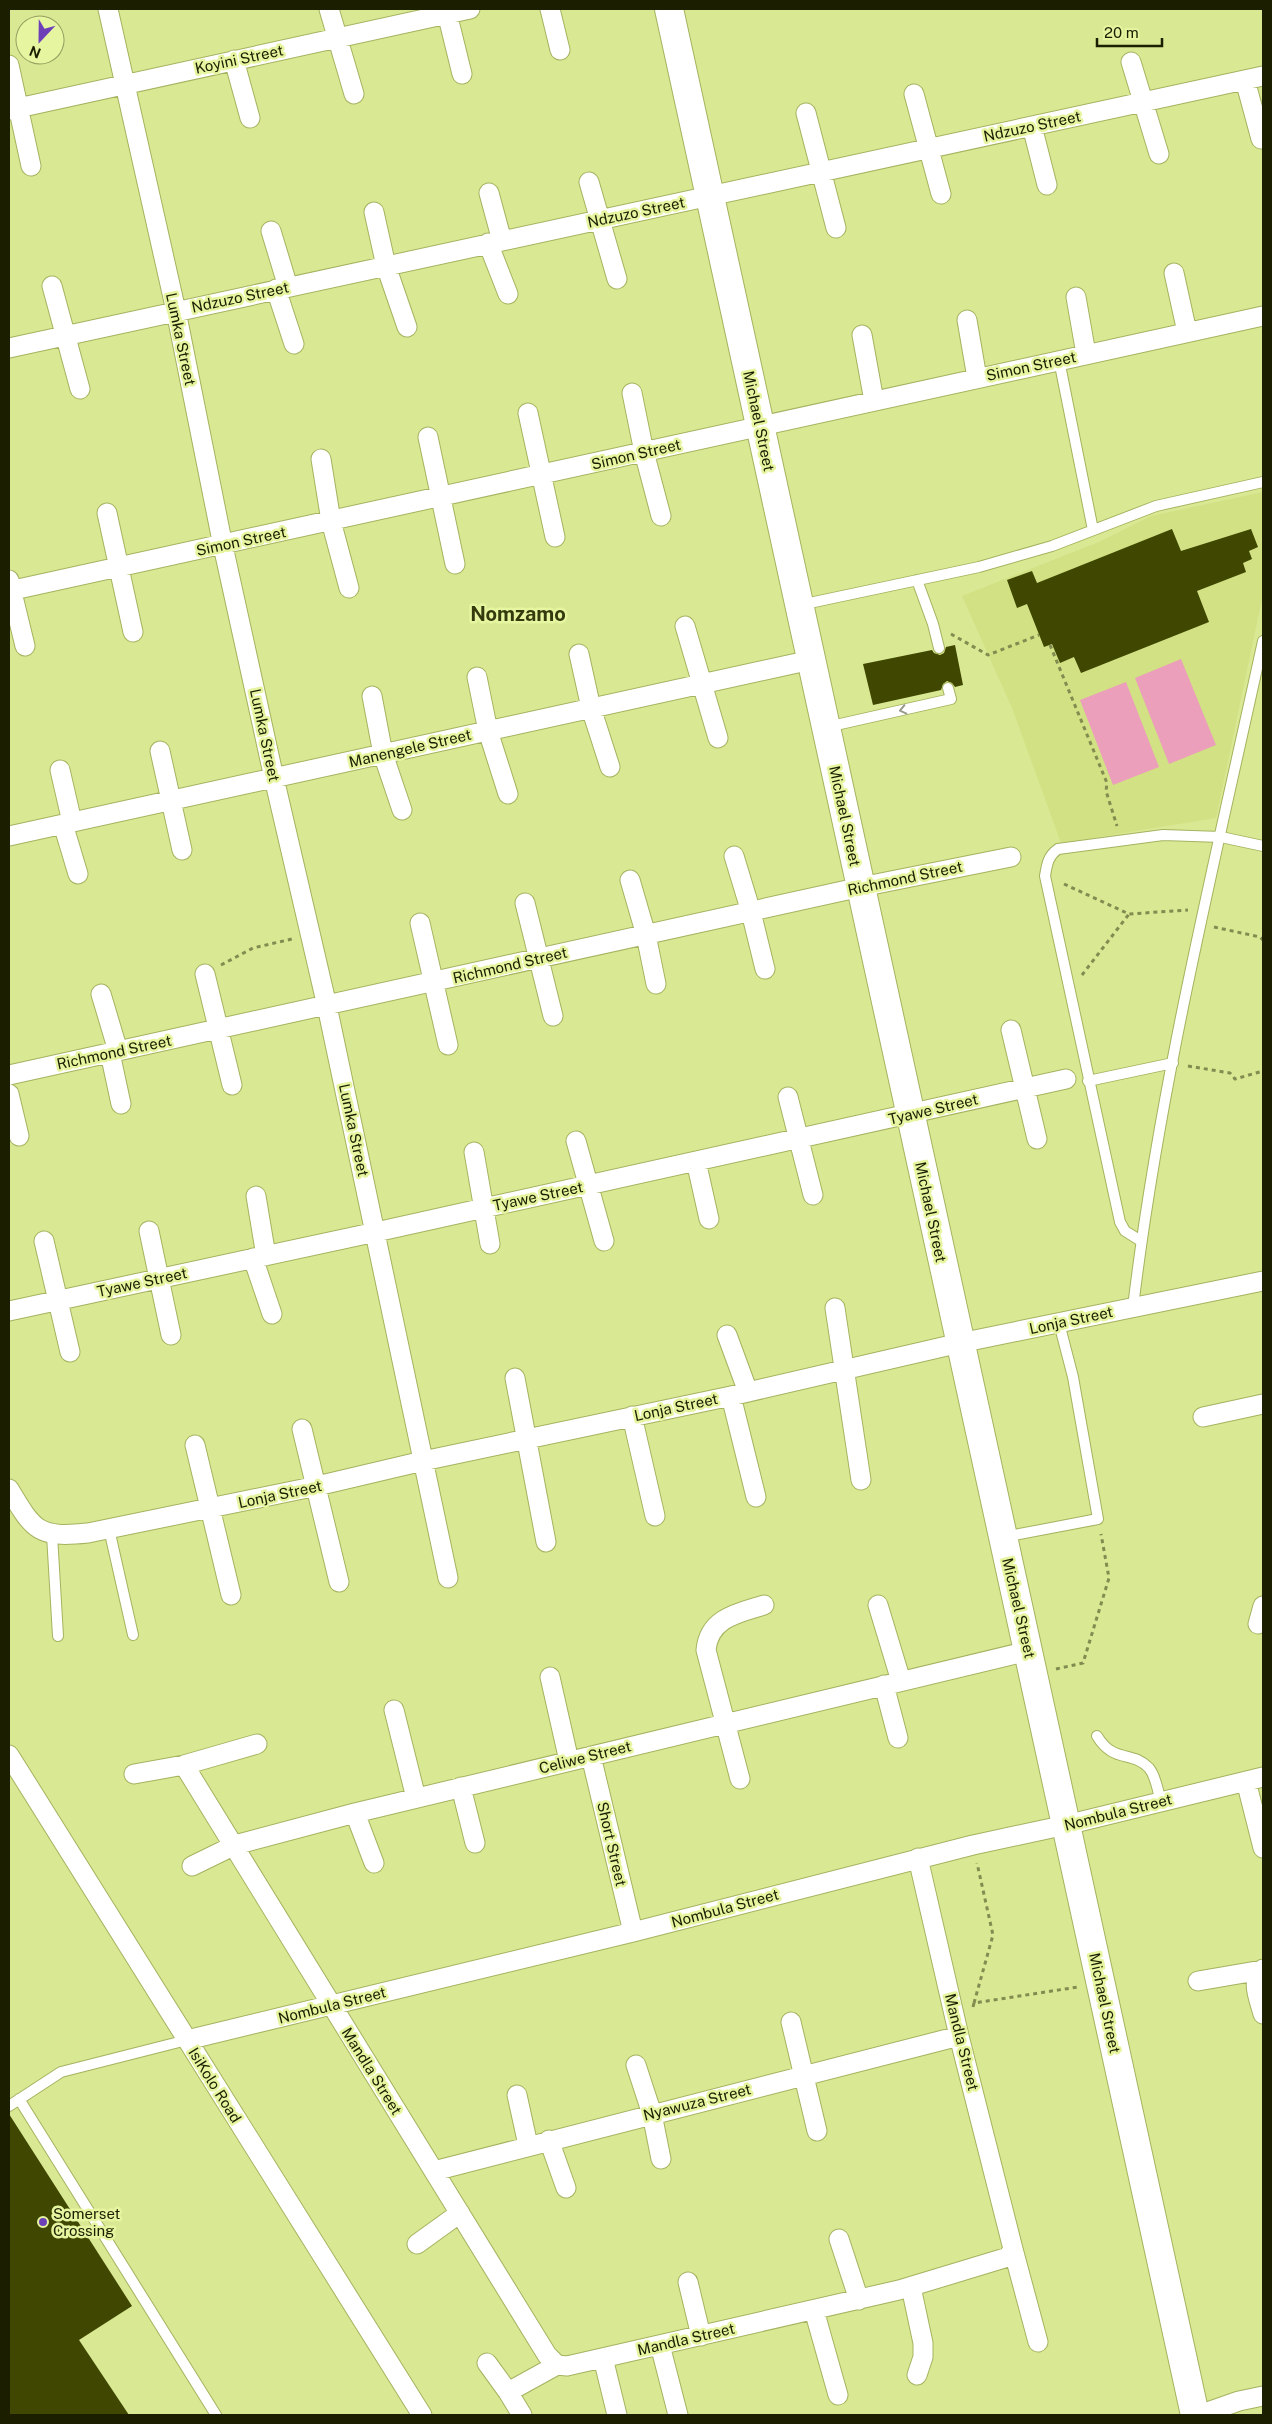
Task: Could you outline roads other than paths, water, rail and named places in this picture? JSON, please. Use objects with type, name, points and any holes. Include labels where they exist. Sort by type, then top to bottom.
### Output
[{"type":"street","name":"Lumka Street","points":[[108,9],[176,311],[223,546],[376,1232],[448,1578]]},
{"type":"street","points":[[329,9],[354,94]]},
{"type":"street","name":"Koyini Street","points":[[13,109],[336,38],[447,11],[470,9]]},
{"type":"street","points":[[550,9],[560,50]]},
{"type":"street","name":"Michael Street","points":[[669,9],[1195,2415]]},
{"type":"street","points":[[447,11],[462,74]]},
{"type":"street","points":[[234,60],[250,118]]},
{"type":"street","points":[[1131,62],[1159,154]]},
{"type":"street","points":[[9,65],[13,109],[32,166]]},
{"type":"street","name":"Ndzuzo Street","points":[[9,348],[1263,76]]},
{"type":"street","points":[[1245,80],[1260,139]]},
{"type":"street","points":[[914,94],[941,194]]},
{"type":"street","points":[[806,113],[836,228]]},
{"type":"street","points":[[1032,126],[1047,185]]},
{"type":"street","points":[[589,182],[617,279]]},
{"type":"street","points":[[489,193],[495,242],[508,294]]},
{"type":"street","points":[[374,212],[386,266],[407,327]]},
{"type":"street","points":[[271,231],[294,344]]},
{"type":"street","points":[[1174,274],[1187,332]]},
{"type":"street","points":[[52,286],[67,335],[80,389]]},
{"type":"street","points":[[1076,297],[1086,354]]},
{"type":"street","name":"Simon Street","points":[[9,588],[223,546],[1263,316]]},
{"type":"street","points":[[967,320],[977,378]]},
{"type":"street","points":[[862,335],[874,401]]},
{"type":"street","points":[[632,393],[644,452],[661,516]]},
{"type":"street","points":[[528,413],[556,537]]},
{"type":"street","points":[[428,437],[455,564]]},
{"type":"street","points":[[321,459],[331,521],[348,588]]},
{"type":"street","points":[[107,513],[134,632]]},
{"type":"street","points":[[9,588],[24,646]]},
{"type":"street","points":[[685,626],[718,738]]},
{"type":"street","points":[[579,654],[591,708],[610,767]]},
{"type":"street","name":"Manengele Street","points":[[9,836],[811,660]]},
{"type":"street","points":[[477,677],[488,731],[508,794]]},
{"type":"street","points":[[372,696],[383,754],[402,810]]},
{"type":"street","points":[[160,751],[182,850]]},
{"type":"street","points":[[60,770],[67,823],[78,874]]},
{"type":"street","points":[[734,856],[751,912],[765,969]]},
{"type":"street","name":"Richmond Street","points":[[10,1070],[114,1052],[861,887],[1011,857]]},
{"type":"street","points":[[630,880],[646,935],[656,984]]},
{"type":"street","points":[[525,903],[553,1016]]},
{"type":"street","points":[[420,923],[448,1045]]},
{"type":"street","points":[[205,974],[220,1029],[232,1085]]},
{"type":"street","points":[[100,994],[114,1052],[121,1104]]},
{"type":"street","points":[[1011,1030],[1037,1139]]},
{"type":"street","name":"Tyawe Street","points":[[9,1311],[376,1232],[1066,1079]]},
{"type":"street","points":[[9,1094],[18,1136]]},
{"type":"street","points":[[788,1097],[813,1195]]},
{"type":"street","points":[[576,1141],[604,1242]]},
{"type":"street","points":[[474,1152],[490,1244]]},
{"type":"street","points":[[696,1161],[709,1220]]},
{"type":"street","points":[[256,1196],[260,1257],[272,1314]]},
{"type":"street","points":[[149,1231],[171,1334]]},
{"type":"street","points":[[44,1241],[70,1352]]},
{"type":"street","name":"Lonja Street","points":[[52,1535],[88,1533],[317,1486],[527,1438],[739,1394],[960,1343],[1263,1280]]},
{"type":"street","points":[[835,1308],[861,1480]]},
{"type":"street","points":[[727,1335],[756,1497]]},
{"type":"street","points":[[515,1378],[546,1542]]},
{"type":"street","points":[[1203,1418],[1263,1404]]},
{"type":"street","points":[[632,1416],[655,1516]]},
{"type":"street","points":[[302,1429],[339,1582]]},
{"type":"street","points":[[195,1445],[231,1595]]},
{"type":"street","points":[[9,1489],[32,1524],[52,1535]]},
{"type":"street","points":[[740,1778],[706,1650],[709,1634],[715,1626],[729,1616],[764,1605]]},
{"type":"street","points":[[878,1605],[892,1683],[898,1738]]},
{"type":"street","points":[[1258,1624],[1263,1606]]},
{"type":"street","name":"Celiwe Street","points":[[192,1866],[235,1845],[461,1787],[892,1683],[1031,1662]]},
{"type":"street","points":[[550,1677],[568,1761]]},
{"type":"street","points":[[394,1710],[416,1798]]},
{"type":"street","points":[[134,1774],[184,1765],[257,1744]]},
{"type":"street","name":"IsiKolo Road","points":[[9,1755],[422,2415]]},
{"type":"street","name":"Short Street","points":[[591,1756],[633,1932]]},
{"type":"street","points":[[184,1765],[235,1845]]},
{"type":"street","points":[[1254,1779],[1263,1848]]},
{"type":"street","name":"Nombula Street","points":[[187,2040],[633,1932],[918,1858],[1066,1825],[1254,1779]]},
{"type":"street","points":[[461,1787],[475,1843]]},
{"type":"street","points":[[355,1813],[374,1862]]},
{"type":"street","name":"Mandla Street","points":[[235,1845],[331,2005],[547,2355],[557,2364],[567,2366],[859,2300],[911,2287],[1008,2257],[1013,2249],[959,2036],[918,1858]]},
{"type":"street","points":[[1198,1981],[1260,1974],[1263,2014]]},
{"type":"street","points":[[791,2022],[817,2131]]},
{"type":"street","name":"Nyawuza Street","points":[[434,2171],[528,2145],[959,2036]]},
{"type":"street","points":[[636,2065],[652,2114],[661,2159]]},
{"type":"street","points":[[517,2095],[528,2145]]},
{"type":"street","points":[[549,2140],[566,2188]]},
{"type":"street","points":[[417,2244],[460,2213]]},
{"type":"street","points":[[839,2239],[859,2300]]},
{"type":"street","points":[[1013,2249],[1038,2342]]},
{"type":"street","points":[[688,2282],[701,2336]]},
{"type":"street","points":[[911,2287],[923,2343],[923,2357],[917,2375]]},
{"type":"street","points":[[814,2310],[838,2395]]},
{"type":"street","points":[[660,2345],[678,2415]]},
{"type":"street","points":[[603,2358],[617,2415]]},
{"type":"street","points":[[487,2363],[522,2415]]},
{"type":"street","points":[[508,2392],[557,2364]]},
{"type":"street","points":[[1199,2415],[1239,2401],[1263,2396]]},
{"type":"lane","points":[[1059,360],[1093,530]]},
{"type":"lane","points":[[800,605],[988,564],[1052,546],[1156,506],[1263,482]]},
{"type":"lane","points":[[917,580],[933,624],[939,648]]},
{"type":"lane","points":[[1133,1307],[1141,1241],[1173,1063],[1263,641]]},
{"type":"lane","points":[[826,727],[951,699],[948,688]]},
{"type":"lane","points":[[1141,1241],[1125,1231],[1120,1222],[1045,876],[1050,855],[1058,849],[1163,835],[1221,837],[1263,846]]},
{"type":"lane","points":[[1088,1081],[1173,1063]]},
{"type":"lane","points":[[1003,1537],[1098,1519],[1072,1377],[1059,1323]]},
{"type":"lane","points":[[109,1529],[133,1635]]},
{"type":"lane","points":[[52,1535],[58,1636]]},
{"type":"lane","points":[[1097,1736],[1107,1751],[1142,1763],[1150,1769],[1161,1802]]},
{"type":"lane","points":[[9,2106],[61,2072],[187,2040]]},
{"type":"lane","points":[[19,2099],[216,2415]]},
{"type":"place","name":"Somerset Crossing","points":[[43,2222]]},
{"type":"district","name":"Nomzamo","points":[[518,614]]}]
